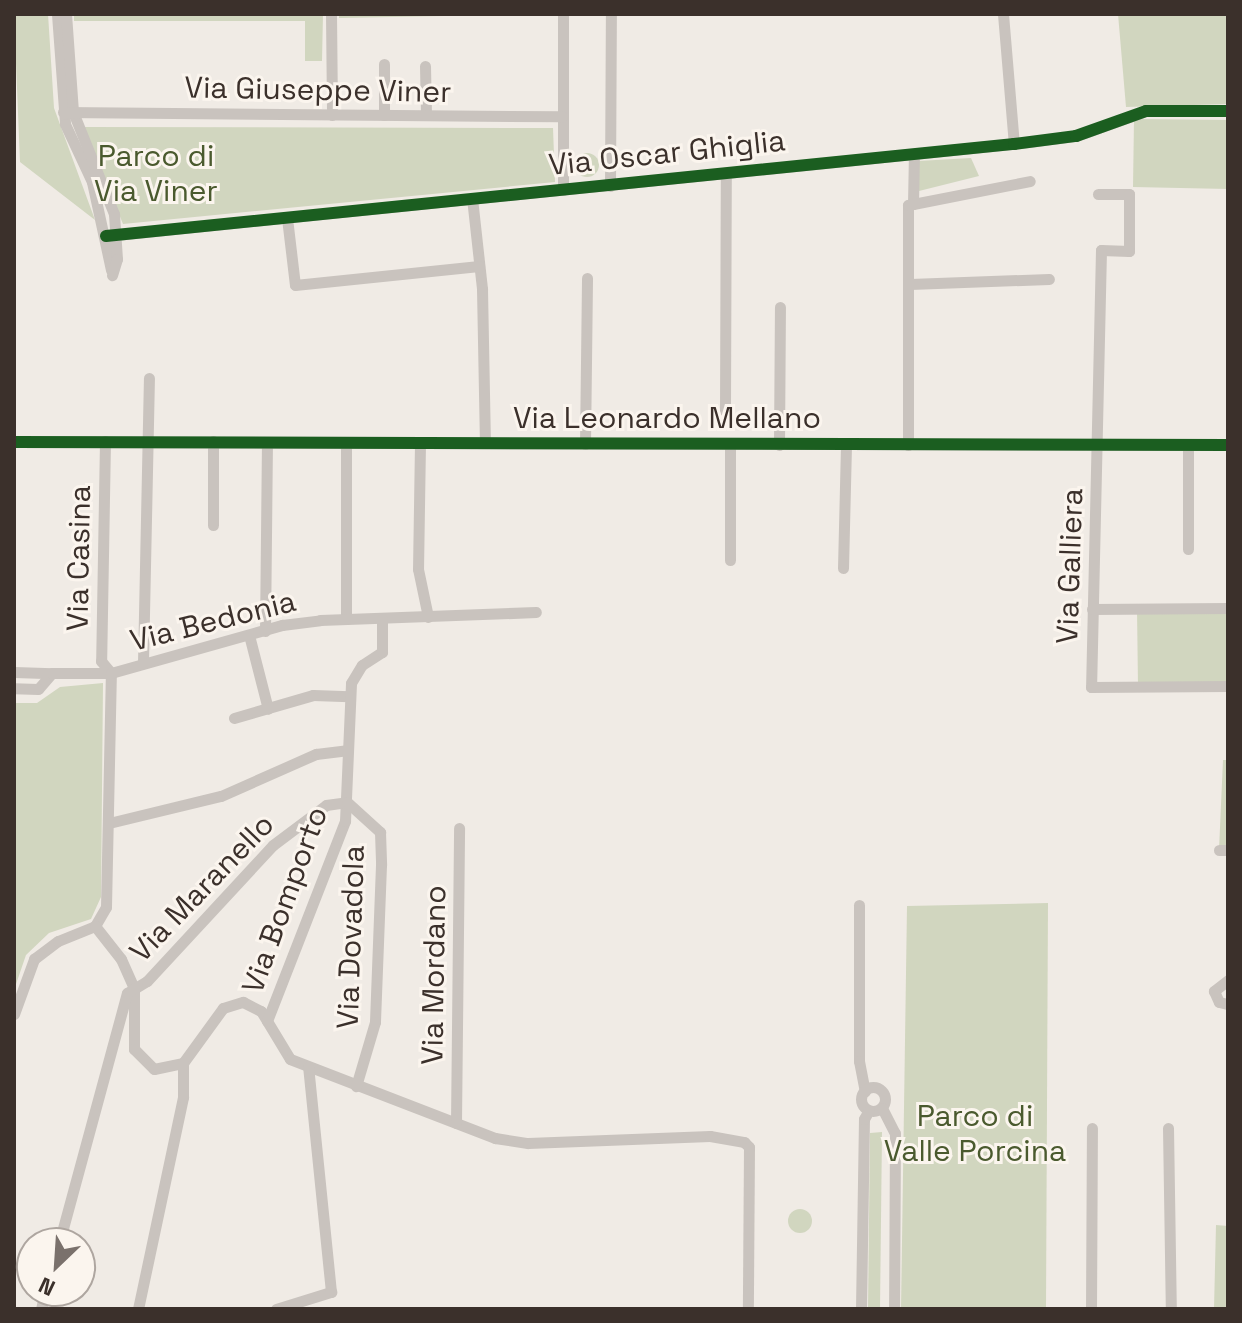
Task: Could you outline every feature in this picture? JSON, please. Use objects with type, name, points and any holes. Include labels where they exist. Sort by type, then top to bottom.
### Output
[{"type":"street","points":[[57,14],[68,112]]},
{"type":"street","points":[[66,14],[68,112]]},
{"type":"street","points":[[331,14],[332,115]]},
{"type":"street","points":[[563,14],[563,190]]},
{"type":"street","points":[[610,186],[611,14]]},
{"type":"street","points":[[1003,14],[1014,144]]},
{"type":"street","points":[[384,64],[384,115]]},
{"type":"street","points":[[425,66],[426,115]]},
{"type":"street","name":"Via Oscar Ghiglia","points":[[68,112],[112,235],[1014,144],[1076,136],[1146,111],[1228,111]]},
{"type":"street","name":"Via Giuseppe Viner","points":[[68,112],[562,116]]},
{"type":"street","points":[[913,204],[914,154]]},
{"type":"street","points":[[725,411],[726,173]]},
{"type":"street","points":[[908,445],[908,205],[1030,181]]},
{"type":"street","name":"Via Galliera","points":[[1098,194],[1129,194],[1129,251],[1101,250],[1091,687],[1228,686]]},
{"type":"street","points":[[472,198],[482,289],[485,443]]},
{"type":"street","points":[[287,218],[295,285],[479,266]]},
{"type":"street","points":[[585,444],[587,278]]},
{"type":"street","points":[[910,284],[1049,279]]},
{"type":"street","name":"Via Leonardo Mellano","points":[[779,445],[780,307]]},
{"type":"street","points":[[143,662],[149,378]]},
{"type":"street","name":"Via Casina","points":[[105,441],[101,661],[111,673]]},
{"type":"street","points":[[213,441],[213,525]]},
{"type":"street","name":"Via Leonardo Mellano","points":[[14,442],[1228,445]]},
{"type":"street","points":[[346,442],[346,619]]},
{"type":"street","points":[[265,631],[267,443]]},
{"type":"street","points":[[420,443],[418,569],[428,617]]},
{"type":"street","points":[[730,445],[730,560]]},
{"type":"street","points":[[843,568],[846,445]]},
{"type":"street","points":[[1188,445],[1188,549]]},
{"type":"street","points":[[1092,609],[1228,608]]},
{"type":"street","name":"Via Bedonia","points":[[95,926],[106,907],[111,673],[265,631],[346,619],[536,612]]},
{"type":"street","name":"Via Bomporto","points":[[267,1021],[325,876],[347,802],[349,696],[362,665],[382,652],[382,619]]},
{"type":"street","points":[[249,635],[268,709]]},
{"type":"street","points":[[14,672],[111,673]]},
{"type":"street","points":[[14,688],[38,689],[52,673]]},
{"type":"street","points":[[234,718],[313,695],[349,696]]},
{"type":"street","points":[[109,823],[221,796],[316,754],[347,750]]},
{"type":"street","name":"Via Maranello","points":[[134,988],[147,981],[273,845],[326,805],[347,802]]},
{"type":"street","name":"Via Dovadola","points":[[347,802],[380,832],[375,1022],[356,1086]]},
{"type":"street","name":"Via Mordano","points":[[456,1123],[459,828]]},
{"type":"street","points":[[859,905],[859,1061],[865,1091],[862,1104],[869,1110],[882,1108]]},
{"type":"street","points":[[14,1014],[34,959],[58,941],[95,926],[121,959],[134,988],[137,1058],[163,1070],[183,1063],[223,1008],[243,1002],[267,1021],[283,1054],[308,1067],[495,1138],[528,1143],[710,1136],[749,1147],[748,1309]]},
{"type":"street","points":[[1228,980],[1214,991],[1219,1002],[1228,1004]]},
{"type":"street","points":[[63,1227],[127,993],[134,988]]},
{"type":"street","points":[[138,1309],[183,1097],[183,1063]]},
{"type":"street","points":[[276,1309],[331,1292],[308,1067]]},
{"type":"street","points":[[865,1091],[882,1091],[882,1108],[892,1118],[895,1133],[894,1309]]},
{"type":"street","points":[[861,1309],[864,1119],[869,1110]]},
{"type":"street","points":[[1091,1309],[1092,1128]]},
{"type":"street","points":[[1168,1128],[1171,1309]]},
{"type":"green space","points":[[14,14],[48,14],[54,108],[95,220],[20,162]]},
{"type":"green space","points":[[74,14],[323,14],[322,61],[305,61],[305,21],[74,21]]},
{"type":"green space","points":[[339,14],[543,14],[339,18]]},
{"type":"green space","points":[[1118,14],[1228,14],[1228,104],[1126,107]]},
{"type":"green space","points":[[1134,119],[1228,120],[1228,189],[1133,187]]},
{"type":"green space","name":"Parco di Via Viner","points":[[84,127],[553,128],[555,182],[123,224]]},
{"type":"green space","points":[[587,153],[598,160],[599,165],[592,176],[587,177],[576,170],[575,165],[582,154]]},
{"type":"green space","points":[[971,158],[979,176],[919,191],[918,161]]},
{"type":"green space","points":[[1228,608],[1228,686],[1138,687],[1137,609]]},
{"type":"green space","points":[[103,683],[101,897],[91,919],[49,933],[26,955],[14,990],[14,703],[37,703],[60,687]]},
{"type":"green space","points":[[1223,760],[1228,760],[1228,850],[1219,850]]},
{"type":"green space","name":"Parco di Valle Porcina","points":[[1048,903],[1046,1309],[901,1309],[907,906]]},
{"type":"green space","points":[[882,1132],[880,1309],[868,1309],[870,1133]]},
{"type":"green space","points":[[800,1209],[808,1213],[812,1221],[808,1229],[800,1233],[792,1229],[788,1221],[792,1213]]},
{"type":"green space","points":[[1216,1225],[1228,1226],[1228,1309],[1214,1309]]},
{"type":"cycle path","points":[[106,236],[1014,144],[1076,136],[1146,111],[1228,111]]},
{"type":"cycle path","points":[[14,442],[1228,445]]}]
